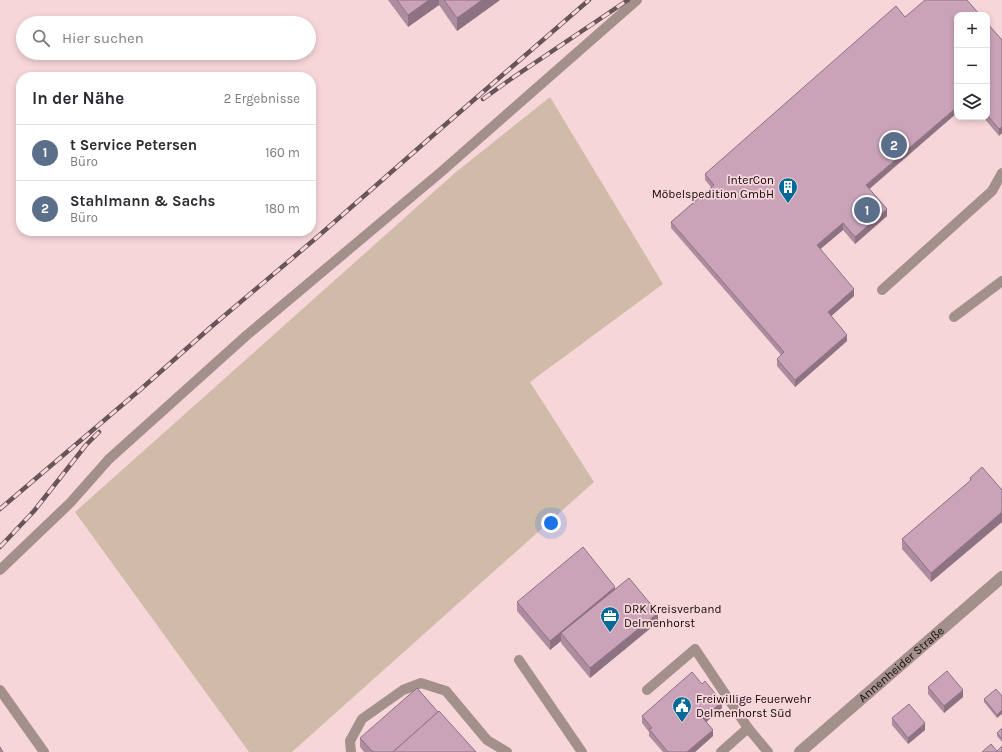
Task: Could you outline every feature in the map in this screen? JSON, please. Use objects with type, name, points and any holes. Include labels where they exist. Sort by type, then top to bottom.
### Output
[{"type":"street","name":"Annenheider Straße","points":[[800,752],[1002,577]]},
{"type":"lane","points":[[0,570],[70,503],[109,459],[247,335],[441,172],[637,0]]},
{"type":"lane","points":[[882,290],[992,191],[1002,173]]},
{"type":"lane","points":[[954,317],[1002,281]]},
{"type":"lane","points":[[647,690],[694,649],[748,728],[768,752]]},
{"type":"lane","points":[[519,660],[582,752]]},
{"type":"lane","points":[[350,752],[350,741],[362,718],[403,690],[421,683],[446,691],[487,740],[507,752]]},
{"type":"lane","points":[[0,690],[44,752]]},
{"type":"lane","points":[[721,752],[748,728]]},
{"type":"shaded area","points":[[550,97],[663,284],[530,382],[594,482],[292,752],[249,752],[75,512],[456,172]]},
{"type":"building","points":[[397,0],[429,0],[408,15]]},
{"type":"building","points":[[444,0],[482,0],[457,18]]},
{"type":"building","name":"InterCon Möbelspedition GmbH","points":[[925,0],[967,0],[977,12],[954,12],[954,110],[866,185],[887,209],[855,237],[843,223],[817,245],[854,289],[828,312],[847,335],[795,380],[777,359],[784,352],[671,222],[714,185],[705,174],[896,6],[905,17]]},
{"type":"building","points":[[990,26],[1002,40],[1002,127],[999,129],[990,118]]},
{"type":"building","points":[[982,467],[1002,490],[1002,512],[931,573],[902,539],[971,480],[970,478]]},
{"type":"building","points":[[583,547],[615,587],[550,641],[517,602]]},
{"type":"building","name":"DRK Kreisverband Delmenhorst","points":[[629,578],[658,613],[590,668],[561,633]]},
{"type":"building","points":[[947,671],[963,690],[944,706],[928,687]]},
{"type":"building","points":[[692,672],[702,684],[705,681],[722,702],[703,718],[713,730],[687,752],[668,752],[649,729],[652,728],[642,716]]},
{"type":"building","points":[[417,688],[438,712],[393,752],[373,752],[360,738]]},
{"type":"building","points":[[996,689],[1002,696],[1002,710],[997,715],[984,699]]},
{"type":"building","points":[[909,704],[925,723],[908,738],[892,718]]},
{"type":"building","points":[[439,711],[476,752],[393,752]]},
{"type":"building","points":[[1002,728],[1002,739],[997,733]]},
{"type":"building","points":[[991,744],[997,751],[1002,746],[1002,752],[982,752]]},
{"type":"railway","points":[[0,509],[315,239],[589,0]]},
{"type":"railway","points":[[483,99],[628,0]]},
{"type":"railway","points":[[0,547],[34,511],[86,445],[99,432]]},
{"type":"place","name":"Stahlmann & Sachs","points":[[894,145]]},
{"type":"place","name":"InterCon Möbelspedition GmbH","points":[[788,204]]},
{"type":"place","name":"t Service Petersen","points":[[867,210]]},
{"type":"place","name":"DRK Kreisverband Delmenhorst","points":[[610,633]]},
{"type":"place","name":"Freiwillige Feuerwehr Delmenhorst Süd","points":[[682,723]]}]
